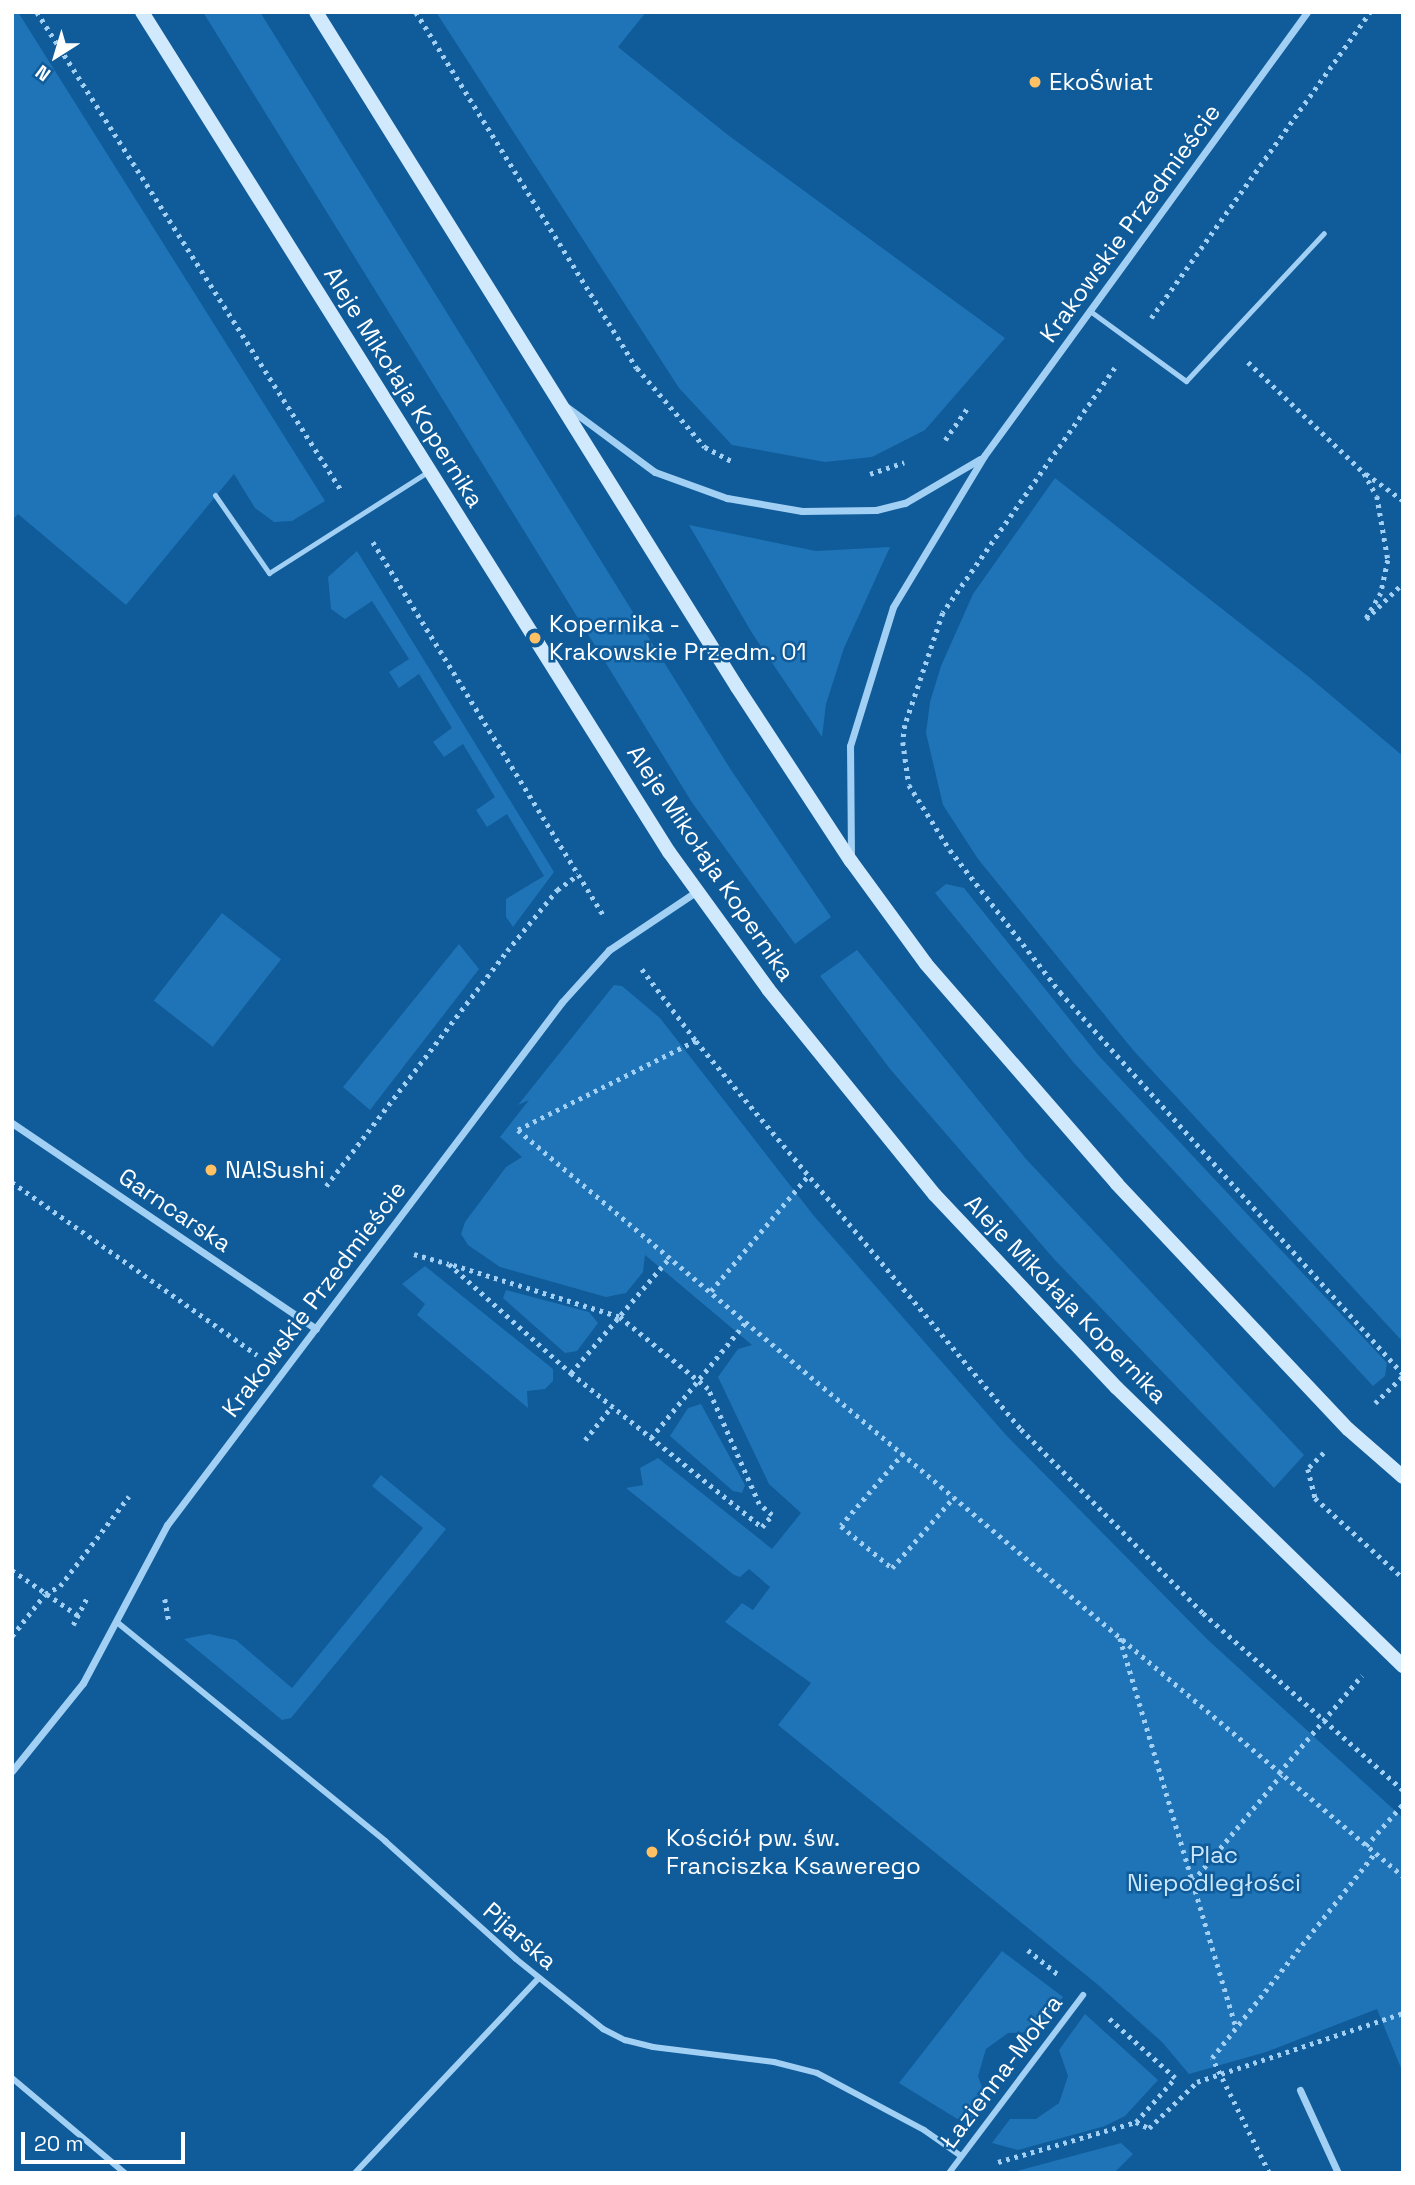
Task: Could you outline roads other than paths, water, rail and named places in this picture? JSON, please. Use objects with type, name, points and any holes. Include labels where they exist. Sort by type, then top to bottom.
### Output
[{"type":"main road","name":"Aleje Mikołaja Kopernika","points":[[142,12],[429,471],[697,891],[768,989],[935,1195],[1117,1388],[1403,1666]]},
{"type":"main road","points":[[316,12],[550,393],[850,861],[926,964],[1117,1184],[1348,1429],[1403,1477]]},
{"type":"street","name":"Krakowskie Przedmieście","points":[[850,861],[850,746],[865,686],[893,607],[984,456],[1307,12]]},
{"type":"street","name":"Krakowskie Przedmieście","points":[[550,393],[620,450],[655,472],[727,498],[802,511],[876,510],[905,503],[984,456]]},
{"type":"street","name":"Krakowskie Przedmieście","points":[[12,1771],[83,1683],[118,1623],[137,1576],[167,1525],[562,1002],[597,960],[697,891]]},
{"type":"street","name":"Garncarska","points":[[12,1123],[316,1329]]},
{"type":"street","name":"Pijarska","points":[[118,1623],[385,1841],[574,2009],[625,2040],[817,2073],[925,2130],[961,2156]]},
{"type":"street","points":[[355,2173],[539,1978]]},
{"type":"street","name":"Łazienna-Mokra","points":[[949,2173],[1083,1995]]},
{"type":"street","points":[[12,2078],[125,2173]]},
{"type":"street","points":[[1300,2090],[1338,2173]]},
{"type":"lane","points":[[1090,311],[1186,381],[1324,233]]},
{"type":"lane","points":[[215,495],[269,573],[429,471]]},
{"type":"place","name":"EkoŚwiat","points":[[1035,82]]},
{"type":"place","name":"Kopernika - Krakowskie Przedm. 01","points":[[535,638]]},
{"type":"place","name":"NA!Sushi","points":[[211,1170]]},
{"type":"place","name":"Kościół pw. św. Franciszka Ksawerego","points":[[652,1852]]},
{"type":"park label","name":"Plac Niepodległości","points":[[1214,1869]]}]
